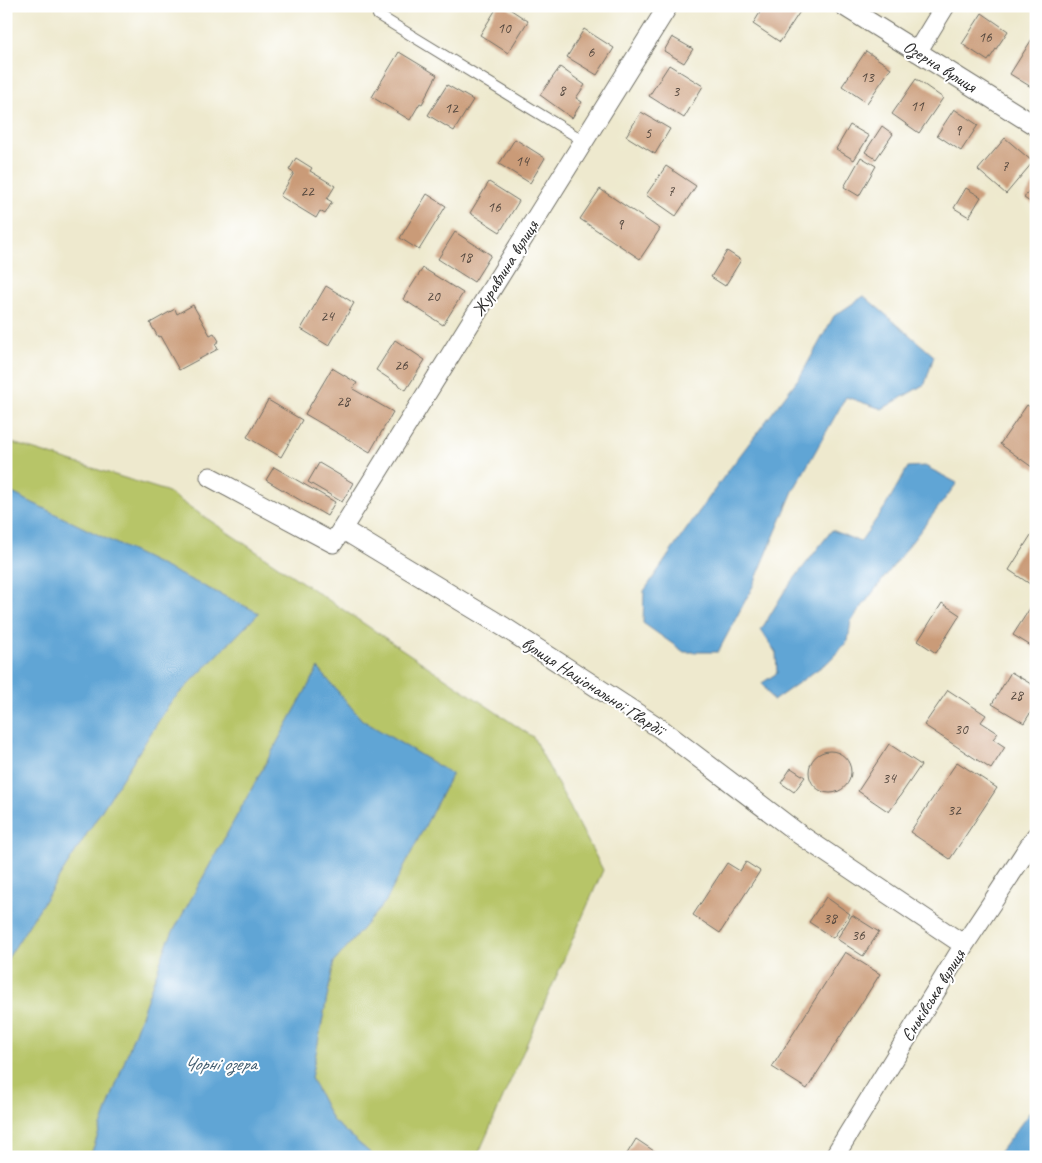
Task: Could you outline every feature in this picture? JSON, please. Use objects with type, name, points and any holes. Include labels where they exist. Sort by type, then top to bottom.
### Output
[{"type":"street","name":"Журавлина вулиця","points":[[342,529],[668,6]]},
{"type":"street","name":"Озерна вулиця","points":[[844,6],[1036,126]]},
{"type":"street","points":[[917,52],[945,6]]},
{"type":"street","points":[[210,477],[333,543],[342,529]]},
{"type":"street","name":"вулиця Національної Гвардії","points":[[342,529],[504,627],[661,729],[799,834],[964,945]]},
{"type":"street","name":"Єньківська вулиця","points":[[834,1157],[964,945],[1036,836]]},
{"type":"lane","points":[[378,16],[584,141]]},
{"type":"green space","points":[[6,441],[166,491],[533,737],[603,870],[477,1157],[375,1157],[332,1120],[311,1078],[334,962],[386,901],[452,774],[362,720],[318,668],[168,941],[90,1157],[6,1157],[6,961],[170,703],[259,613],[6,490]]},
{"type":"water","points":[[864,296],[934,356],[925,384],[882,409],[846,397],[793,491],[753,586],[718,652],[684,652],[643,623],[644,591],[725,475],[801,375],[834,316]]},
{"type":"water","points":[[925,466],[957,483],[851,621],[848,641],[828,662],[773,701],[762,683],[777,673],[776,653],[761,630],[784,592],[832,530],[860,542],[885,507],[908,467]]},
{"type":"water","points":[[6,490],[259,613],[170,703],[6,961]]},
{"type":"water","name":"Чорні озера","points":[[318,668],[362,720],[452,774],[386,901],[334,962],[311,1078],[332,1120],[375,1157],[90,1157],[168,941]]},
{"type":"water","points":[[1036,1104],[1036,1157],[996,1157]]},
{"type":"building","points":[[498,6],[505,6],[528,21],[508,53],[480,35]]},
{"type":"building","points":[[764,6],[796,6],[801,10],[780,42],[753,24]]},
{"type":"building","points":[[982,13],[1008,31],[988,61],[962,44]]},
{"type":"building","points":[[584,29],[614,48],[597,75],[567,57]]},
{"type":"building","points":[[672,37],[693,49],[684,63],[664,51]]},
{"type":"building","points":[[1032,39],[1036,41],[1036,90],[1010,74]]},
{"type":"building","points":[[866,51],[891,68],[867,103],[842,86]]},
{"type":"building","points":[[399,52],[437,75],[422,104],[420,103],[410,120],[372,97]]},
{"type":"building","points":[[669,65],[703,86],[684,118],[649,96]]},
{"type":"building","points":[[560,67],[585,85],[576,98],[582,102],[572,118],[540,95]]},
{"type":"building","points":[[916,79],[943,98],[919,133],[892,114]]},
{"type":"building","points":[[447,85],[473,100],[454,131],[428,115]]},
{"type":"building","points":[[954,109],[978,125],[961,151],[937,135]]},
{"type":"building","points":[[641,112],[670,129],[655,154],[626,136]]},
{"type":"building","points":[[850,125],[869,136],[854,160],[836,149]]},
{"type":"building","points":[[882,126],[893,134],[876,159],[865,152]]},
{"type":"building","points":[[1005,138],[1033,162],[1006,194],[978,170]]},
{"type":"building","points":[[515,139],[545,158],[530,183],[499,164]]},
{"type":"building","points":[[861,157],[876,166],[859,196],[844,187]]},
{"type":"building","points":[[296,158],[312,168],[310,171],[335,186],[327,199],[332,202],[325,214],[320,211],[316,218],[280,196],[294,173],[289,170]]},
{"type":"building","points":[[666,166],[696,186],[676,216],[646,195]]},
{"type":"building","points":[[1036,180],[1036,206],[1024,198]]},
{"type":"building","points":[[489,182],[519,201],[500,232],[470,213]]},
{"type":"building","points":[[966,188],[981,197],[969,217],[954,208]]},
{"type":"building","points":[[600,189],[660,229],[640,259],[580,219]]},
{"type":"building","points":[[427,194],[446,206],[419,250],[400,238]]},
{"type":"building","points":[[455,232],[491,255],[474,282],[438,259]]},
{"type":"building","points":[[727,251],[741,260],[725,286],[711,277]]},
{"type":"building","points":[[423,268],[463,293],[443,325],[403,299]]},
{"type":"building","points":[[326,286],[354,303],[329,346],[301,329]]},
{"type":"building","points":[[193,305],[210,335],[214,333],[219,341],[215,344],[218,349],[179,370],[160,336],[158,337],[150,323],[175,309],[177,314]]},
{"type":"building","points":[[395,340],[425,360],[406,390],[376,370]]},
{"type":"building","points":[[332,368],[357,383],[353,389],[393,412],[370,452],[305,414]]},
{"type":"building","points":[[268,400],[302,420],[281,457],[247,437]]},
{"type":"building","points":[[1027,405],[1036,411],[1036,470],[1000,444]]},
{"type":"building","points":[[319,463],[353,483],[342,502],[308,482]]},
{"type":"building","points":[[274,467],[335,502],[327,516],[266,480]]},
{"type":"building","points":[[1031,535],[1036,538],[1036,588],[1009,570]]},
{"type":"building","points":[[942,603],[960,615],[936,653],[918,641]]},
{"type":"building","points":[[1032,605],[1036,607],[1036,649],[1013,635]]},
{"type":"building","points":[[1011,672],[1036,687],[1036,704],[1024,723],[992,704]]},
{"type":"building","points":[[948,690],[986,715],[981,722],[998,733],[993,739],[1005,747],[991,769],[924,725]]},
{"type":"building","points":[[889,744],[921,765],[889,812],[858,791]]},
{"type":"building","points":[[830,751],[845,757],[851,772],[845,787],[830,793],[815,787],[809,772],[815,757]]},
{"type":"building","points":[[957,762],[997,788],[950,859],[910,832]]},
{"type":"building","points":[[791,768],[805,777],[794,792],[781,783]]},
{"type":"building","points":[[746,862],[760,871],[720,933],[693,915],[727,863],[740,871]]},
{"type":"building","points":[[826,897],[850,914],[833,938],[809,922]]},
{"type":"building","points":[[852,915],[879,932],[863,956],[837,939]]},
{"type":"building","points":[[845,952],[880,974],[807,1089],[772,1067]]},
{"type":"building","points":[[636,1139],[663,1157],[625,1157]]}]
